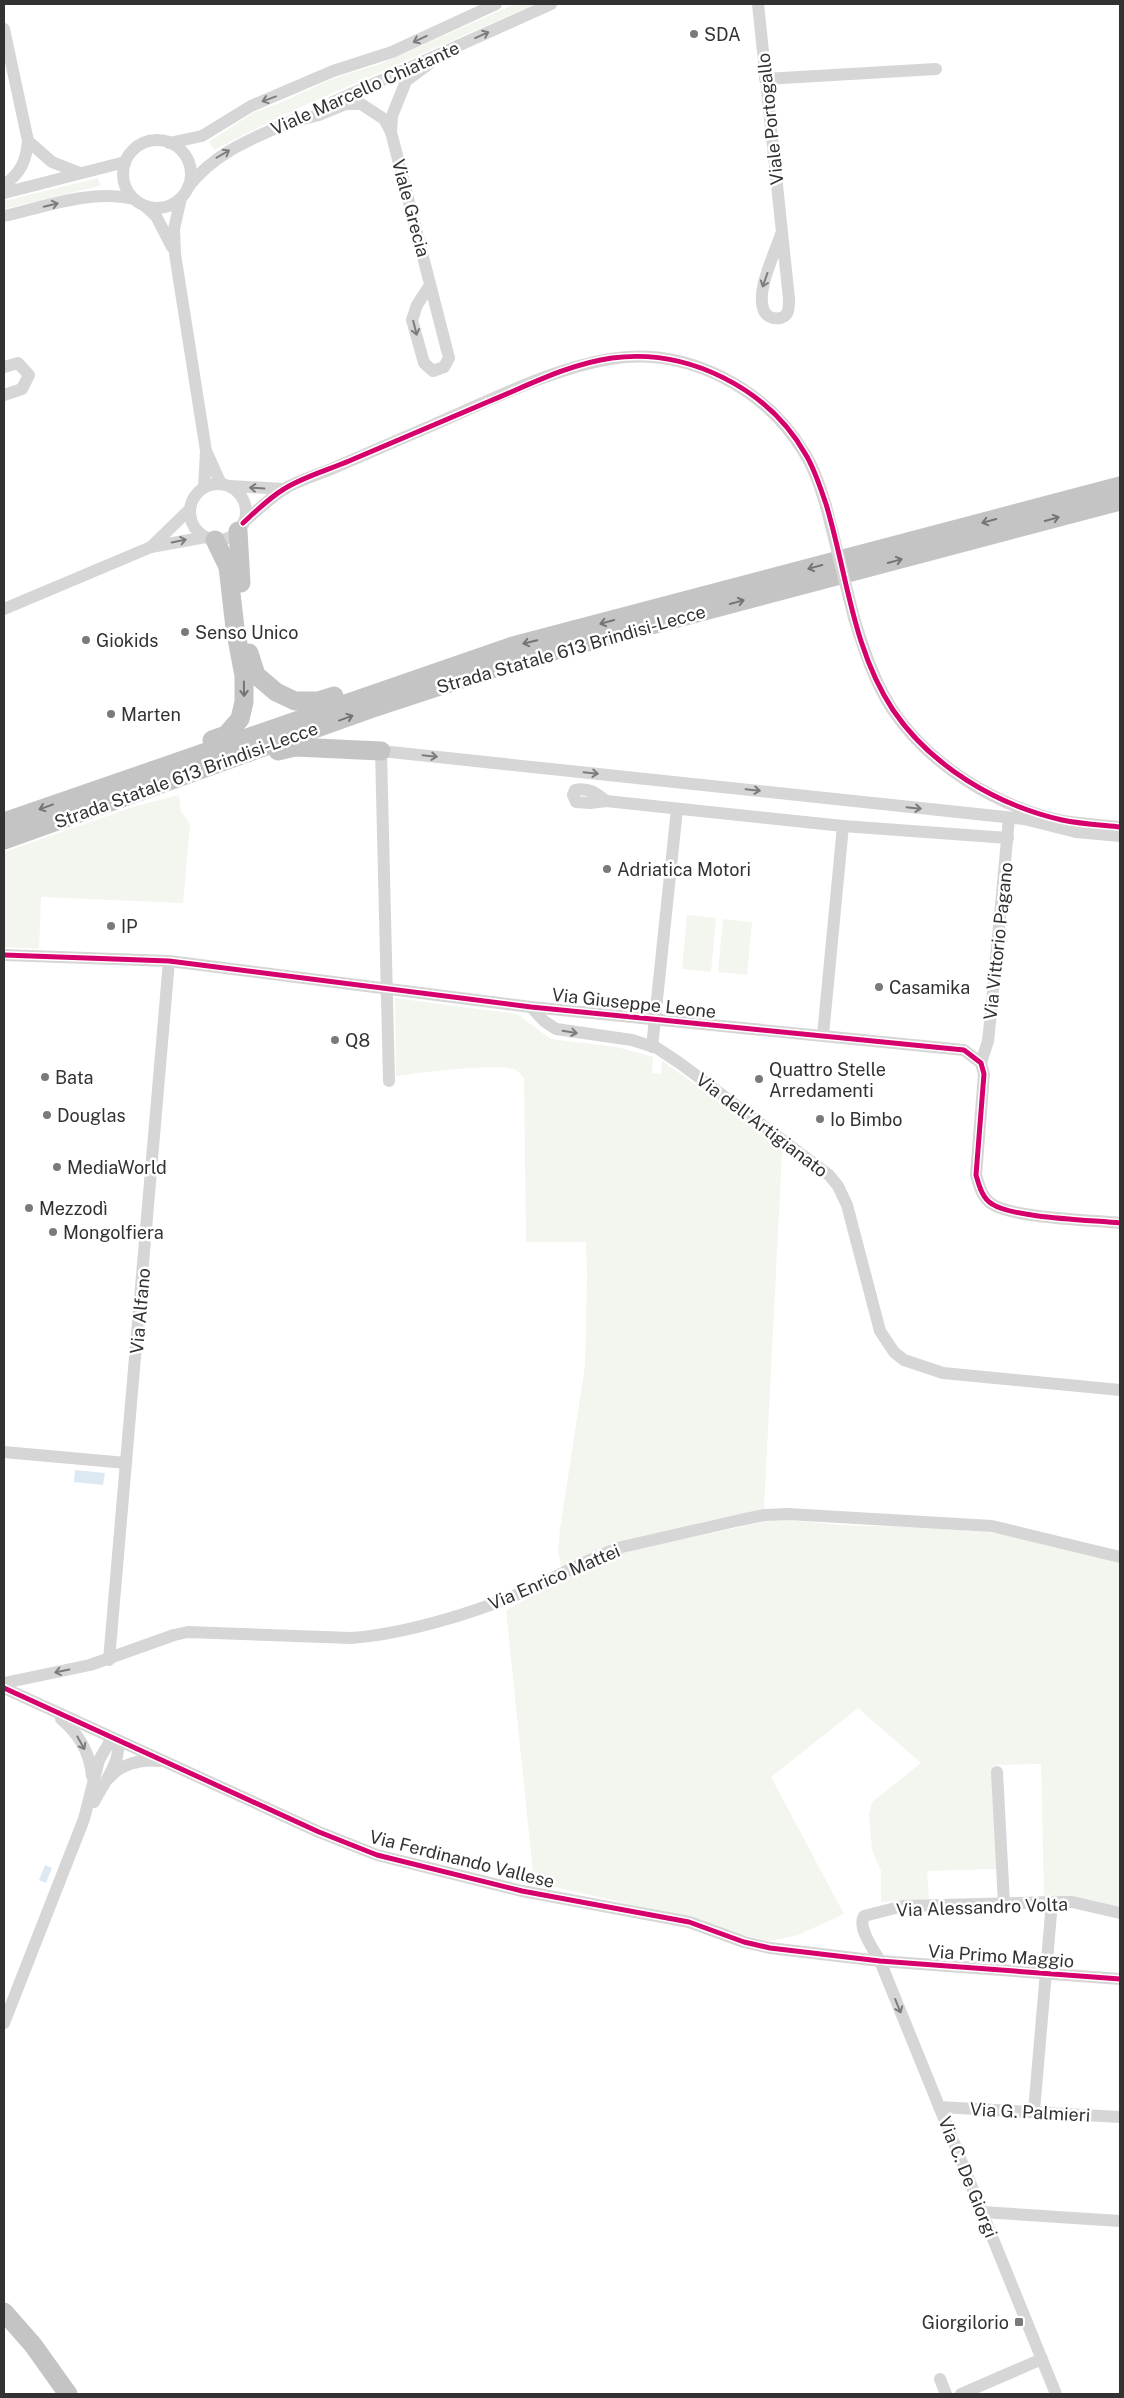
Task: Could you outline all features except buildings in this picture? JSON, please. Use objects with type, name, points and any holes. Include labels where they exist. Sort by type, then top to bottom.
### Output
[{"type":"highway","name":"Strada Statale 613 Brindisi-Lecce","points":[[4,822],[513,646],[1120,486]]},
{"type":"highway","name":"Strada Statale 613 Brindisi-Lecce","points":[[4,840],[370,709],[519,660],[1120,501]]},
{"type":"highway","points":[[241,527],[238,560],[247,647],[256,675],[276,692],[296,701],[318,701],[403,673],[439,671]]},
{"type":"highway","points":[[81,795],[110,776],[226,735],[240,719],[244,702],[244,676],[235,628],[228,567],[210,538]]},
{"type":"highway","points":[[151,788],[170,788],[281,750],[295,747],[381,751]]},
{"type":"highway","points":[[4,2315],[54,2394]]},
{"type":"highway","points":[[4,2315],[33,2345],[68,2394]]},
{"type":"street","points":[[450,25],[471,4]]},
{"type":"street","name":"Viale Marcello Chiatante","points":[[125,162],[130,153],[143,144],[158,140],[169,143],[202,136],[251,106],[333,71],[392,52],[496,4]]},
{"type":"street","name":"Viale Marcello Chiatante","points":[[181,198],[201,170],[214,159],[288,122],[552,4]]},
{"type":"street","name":"Viale Portogallo","points":[[758,4],[789,299],[788,312],[783,317],[775,319],[769,317],[764,311],[762,286],[781,234]]},
{"type":"street","points":[[4,29],[28,141],[27,156],[21,170],[4,185]]},
{"type":"street","name":"Viale Grecia","points":[[391,132],[392,116],[406,82],[438,55]]},
{"type":"street","points":[[765,78],[936,69]]},
{"type":"street","name":"Viale Grecia","points":[[288,122],[320,115],[346,104],[361,104],[384,119],[391,132],[449,358],[444,367],[433,371],[424,362],[412,320],[417,305],[430,284]]},
{"type":"street","points":[[28,141],[52,162],[66,169],[83,173]]},
{"type":"street","points":[[169,143],[178,148],[189,166],[188,187]]},
{"type":"street","points":[[4,193],[125,162],[124,182],[133,199]]},
{"type":"street","points":[[4,216],[68,201],[118,195],[133,199],[156,216],[166,231],[175,254]]},
{"type":"street","points":[[144,206],[164,208],[181,198]]},
{"type":"street","points":[[181,198],[174,229],[175,254],[206,451],[204,487]]},
{"type":"street","points":[[4,609],[151,547],[210,538],[223,539],[241,527],[285,488],[555,373],[611,358],[639,356],[668,359],[693,365],[721,376],[748,391],[771,411],[791,433],[806,455],[826,506],[865,654],[879,685],[908,730],[952,770],[978,787],[1037,813],[1064,821],[1120,827]]},
{"type":"street","points":[[4,367],[18,363],[29,375],[22,389],[4,395]]},
{"type":"street","points":[[206,451],[225,485],[242,498],[245,506],[241,527]]},
{"type":"street","points":[[151,547],[190,509],[197,493],[204,487],[225,485],[285,488]]},
{"type":"street","points":[[190,509],[193,526],[210,538]]},
{"type":"street","points":[[389,1082],[381,751],[1010,818],[1076,832],[1120,836]]},
{"type":"street","points":[[606,801],[843,826],[1008,838]]},
{"type":"street","points":[[652,1046],[677,809]]},
{"type":"street","name":"Via Vittorio Pagano","points":[[980,1064],[988,1041],[1010,818]]},
{"type":"street","points":[[823,1035],[843,826]]},
{"type":"street","name":"Via Giuseppe Leone","points":[[4,955],[169,961],[531,1007],[964,1050],[980,1064]]},
{"type":"street","name":"Via Alfano","points":[[109,1660],[169,961]]},
{"type":"street","name":"Via dell'Artigianato","points":[[531,1007],[544,1021],[556,1030],[632,1040],[652,1046],[681,1064],[820,1166],[838,1186],[847,1205],[880,1331],[894,1352],[904,1360],[943,1373],[1120,1390]]},
{"type":"street","points":[[980,1064],[984,1074],[976,1175],[980,1188],[990,1203],[1011,1212],[1120,1223]]},
{"type":"street","points":[[4,1452],[126,1463]]},
{"type":"street","name":"Via Enrico Mattei","points":[[4,1683],[109,1660],[174,1635],[188,1632],[369,1637],[468,1613],[528,1590],[614,1550],[765,1515],[788,1514],[992,1526],[1120,1557]]},
{"type":"street","name":"Via Ferdinando Vallese","points":[[4,1688],[319,1832],[378,1855],[522,1891],[689,1922],[744,1942],[770,1948],[880,1961]]},
{"type":"street","points":[[52,1711],[69,1725],[82,1744],[98,1785]]},
{"type":"street","points":[[4,2024],[98,1785],[118,1752],[117,1740]]},
{"type":"street","points":[[98,1785],[113,1773],[136,1762],[146,1760],[168,1763]]},
{"type":"street","points":[[997,1772],[1004,1903]]},
{"type":"street","points":[[1034,2111],[1052,1902]]},
{"type":"street","name":"Via Alessandro Volta","points":[[880,1961],[863,1927],[864,1916],[903,1906],[1072,1902],[1120,1913]]},
{"type":"street","name":"Via Primo Maggio","points":[[880,1961],[1120,1979]]},
{"type":"street","name":"Via C. De Giorgi","points":[[880,1961],[1056,2394]]},
{"type":"street","name":"Via G. Palmieri","points":[[939,2107],[1120,2117]]},
{"type":"street","points":[[982,2212],[1120,2222]]},
{"type":"street","points":[[961,2394],[1042,2359]]},
{"type":"street","points":[[940,2379],[946,2394]]},
{"type":"shaded area","points":[[515,4],[535,4],[285,114],[214,150],[209,142],[253,113],[334,78],[380,64]]},
{"type":"shaded area","points":[[98,178],[100,186],[4,209],[4,201]]},
{"type":"shaded area","points":[[179,795],[181,811],[190,824],[183,903],[41,897],[39,949],[4,947],[4,852],[136,806]]},
{"type":"shaded area","points":[[687,915],[716,918],[711,972],[682,969]]},
{"type":"shaded area","points":[[723,919],[752,922],[747,975],[718,972]]},
{"type":"shaded area","points":[[395,998],[517,1014],[551,1039],[617,1047],[653,1057],[652,1073],[661,1074],[662,1061],[786,1148],[785,1152],[782,1153],[764,1509],[619,1543],[562,1570],[558,1551],[560,1529],[585,1366],[586,1242],[526,1242],[524,1078],[516,1070],[493,1067],[396,1076]]},
{"type":"shaded area","points":[[75,1470],[105,1473],[103,1485],[74,1482]]},
{"type":"shaded area","points":[[778,1519],[842,1525],[930,1528],[1010,1534],[1120,1562],[1120,1908],[1085,1899],[1044,1897],[1041,1764],[993,1765],[997,1869],[927,1871],[929,1899],[881,1902],[881,1871],[872,1850],[869,1815],[872,1802],[921,1763],[858,1708],[771,1777],[844,1914],[798,1935],[770,1941],[738,1934],[702,1921],[534,1882],[506,1610],[584,1568],[622,1552]]},
{"type":"shaded area","points":[[45,1865],[52,1868],[46,1883],[39,1880]]},
{"type":"cycle path","points":[[243,523],[273,496],[299,481],[565,370],[612,358],[641,357],[669,360],[697,367],[723,378],[748,392],[770,410],[790,431],[806,455],[815,473],[826,504],[852,610],[868,661],[879,686],[893,710],[908,730],[926,749],[967,780],[1013,804],[1062,820],[1120,827]]},
{"type":"cycle path","points":[[4,955],[169,961],[531,1007],[964,1050],[981,1063],[984,1074],[976,1175],[981,1191],[986,1198],[992,1204],[1002,1209],[1017,1212],[1053,1218],[1120,1223]]},
{"type":"cycle path","points":[[4,1688],[319,1832],[377,1855],[522,1891],[689,1922],[744,1942],[770,1948],[880,1961],[1120,1979]]},
{"type":"place","name":"SDA","points":[[694,34]]},
{"type":"place","name":"Senso Unico","points":[[185,632]]},
{"type":"place","name":"Giokids","points":[[86,640]]},
{"type":"place","name":"Marten","points":[[111,714]]},
{"type":"place","name":"Adriatica Motori","points":[[607,869]]},
{"type":"place","name":"IP","points":[[111,926]]},
{"type":"place","name":"Casamika","points":[[879,987]]},
{"type":"place","name":"Q8","points":[[335,1040]]},
{"type":"place","name":"Bata","points":[[45,1077]]},
{"type":"place","name":"Quattro Stelle Arredamenti","points":[[759,1079]]},
{"type":"place","name":"Douglas","points":[[47,1115]]},
{"type":"place","name":"Io Bimbo","points":[[820,1119]]},
{"type":"place","name":"MediaWorld","points":[[57,1167]]},
{"type":"place","name":"Mezzodì","points":[[29,1208]]},
{"type":"place","name":"Mongolfiera","points":[[53,1232]]},
{"type":"place","name":"Giorgilorio","points":[[1019,2322]]}]
